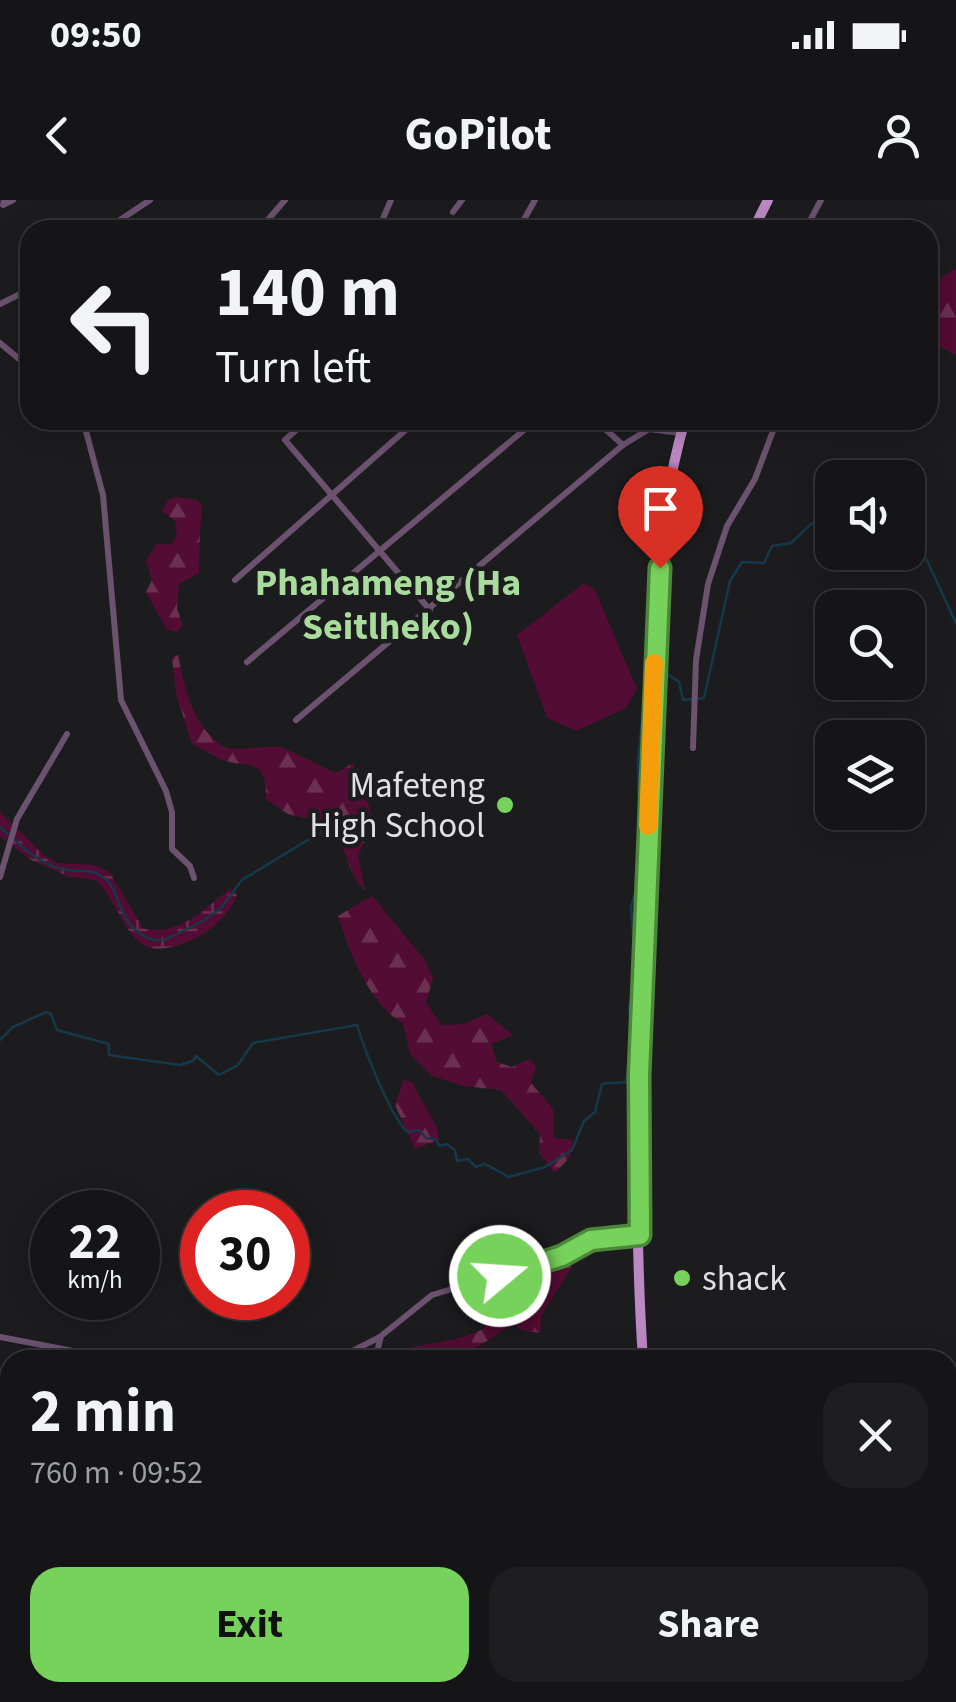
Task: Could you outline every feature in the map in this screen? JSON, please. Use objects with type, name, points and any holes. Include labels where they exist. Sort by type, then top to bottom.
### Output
[{"type":"main road","points":[[643,1350],[639,1074],[654,637],[662,538],[682,430]]},
{"type":"street","points":[[2,206],[12,200]]},
{"type":"street","points":[[120,220],[150,200]]},
{"type":"street","points":[[267,220],[284,200]]},
{"type":"street","points":[[454,212],[462,200]]},
{"type":"street","points":[[0,343],[20,360]]},
{"type":"street","points":[[86,430],[103,495],[121,700],[166,791],[172,812],[172,849],[190,866],[194,878]]},
{"type":"street","points":[[296,430],[285,440],[430,610]]},
{"type":"street","points":[[236,580],[405,430]]},
{"type":"street","points":[[247,662],[524,430]]},
{"type":"street","points":[[606,430],[622,445]]},
{"type":"street","points":[[296,720],[622,445],[648,430]]},
{"type":"street","points":[[673,430],[681,433]]},
{"type":"street","points":[[693,748],[697,642],[708,584],[726,526],[756,479],[773,430]]},
{"type":"street","points":[[0,876],[17,818],[67,734]]},
{"type":"street","points":[[354,1350],[381,1336],[417,1303],[452,1287],[562,1256],[591,1240],[640,1235]]},
{"type":"street","points":[[0,1336],[70,1350]]},
{"type":"street","points":[[377,1350],[381,1336]]},
{"type":"green space","points":[[956,268],[956,355],[938,346],[938,280]]},
{"type":"green space","points":[[169,499],[197,500],[202,506],[199,573],[179,584],[177,609],[183,625],[177,632],[166,629],[146,592],[152,580],[146,561],[157,543],[171,545],[177,535],[175,521],[162,511]]},
{"type":"green space","points":[[584,583],[595,590],[637,689],[626,708],[576,731],[547,718],[517,635]]},
{"type":"green space","points":[[178,655],[197,718],[224,747],[279,747],[336,773],[353,763],[374,820],[358,856],[365,890],[335,836],[324,836],[306,818],[288,814],[266,799],[259,769],[220,759],[192,744],[176,694],[172,658]]},
{"type":"green space","points":[[0,812],[57,863],[95,865],[110,873],[143,928],[168,929],[201,912],[230,889],[237,895],[225,915],[194,939],[171,947],[142,944],[96,880],[67,876],[31,860],[0,836]]},
{"type":"green space","points":[[372,896],[424,959],[433,978],[426,1003],[442,1025],[463,1024],[487,1014],[513,1035],[491,1044],[497,1062],[512,1067],[529,1059],[536,1067],[531,1083],[553,1109],[554,1138],[573,1140],[570,1157],[555,1173],[539,1153],[540,1134],[501,1090],[464,1086],[432,1076],[410,1054],[403,1023],[371,992],[338,916]]},
{"type":"green space","points":[[404,1079],[413,1083],[438,1133],[439,1140],[415,1149],[395,1105]]},
{"type":"green space","points":[[572,1266],[541,1317],[540,1333],[521,1330],[513,1324],[473,1350],[403,1350],[473,1334],[493,1318],[496,1294],[515,1299],[547,1268]]},
{"type":"waterway","points":[[659,688],[669,675],[679,682],[683,700],[704,698],[730,581],[742,562],[764,563],[772,546],[791,543],[815,522]]},
{"type":"waterway","points":[[925,556],[956,623]]},
{"type":"waterway","points":[[639,819],[638,761],[645,689]]},
{"type":"waterway","points":[[0,827],[8,834]]},
{"type":"waterway","points":[[14,839],[55,867],[100,875],[113,889],[131,925],[153,940],[165,940],[201,922],[221,908],[242,880],[324,830]]},
{"type":"waterway","points":[[0,1040],[13,1027],[46,1012],[51,1014],[57,1030],[109,1044],[109,1055],[180,1065],[196,1056],[219,1075],[238,1065],[253,1043],[357,1025],[386,1098],[408,1132],[419,1130],[426,1138],[436,1139],[439,1146],[447,1144],[455,1150],[457,1161],[468,1159],[476,1167],[485,1164],[509,1177],[545,1167],[572,1150],[584,1121],[595,1112],[602,1084],[626,1082],[633,1042],[629,1007],[636,976],[631,907],[640,875],[639,839]]},
{"type":"slow traffic","points":[[648,826],[654,663]]},
{"type":"place","name":"Mafeteng High School","points":[[505,805]]},
{"type":"place","name":"shack","points":[[682,1278]]},
{"type":"district","name":"Phahameng (Ha Seitlheko)","points":[[388,604]]},
{"type":"route","points":[[500,1276],[562,1256],[591,1240],[640,1235],[639,1074],[654,637],[660,568]]}]
